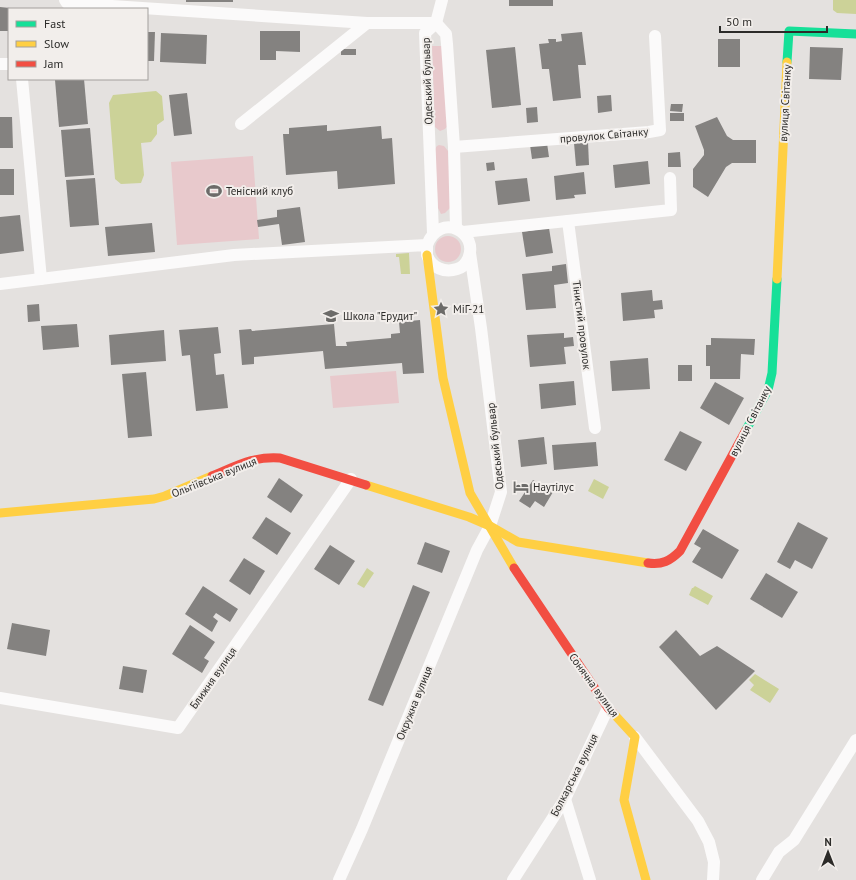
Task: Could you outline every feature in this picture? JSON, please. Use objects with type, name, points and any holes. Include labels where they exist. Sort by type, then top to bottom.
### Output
[{"type":"street","points":[[66,0],[67,3],[142,8]]},
{"type":"street","points":[[148,8],[366,23],[436,23],[442,0]]},
{"type":"street","points":[[241,124],[366,23]]},
{"type":"street","name":"Одеський бульвар","points":[[433,233],[425,33],[436,23],[446,34],[454,147],[455,229],[468,238],[470,245],[469,257],[482,336],[501,492],[490,526]]},
{"type":"street","name":"вулиця Світанку","points":[[490,526],[518,542],[623,560],[654,564],[666,563],[680,551],[768,390],[772,373],[789,31],[856,34]]},
{"type":"street","name":"провулок Світанку","points":[[454,147],[660,130],[655,36]]},
{"type":"street","points":[[22,80],[41,279]]},
{"type":"street","points":[[490,526],[470,493],[443,378],[429,256],[430,237],[438,230],[568,221],[671,210],[670,178]]},
{"type":"street","name":"Тінистий провулок","points":[[568,221],[595,428]]},
{"type":"street","points":[[0,284],[234,255],[429,256],[442,270],[452,271],[460,268],[469,257]]},
{"type":"street","name":"Ольгіївська вулиця","points":[[0,513],[154,499],[165,496],[254,460],[266,457],[280,458],[351,479],[469,517],[490,526]]},
{"type":"street","name":"Ближня вулиця","points":[[0,698],[178,728],[351,479]]},
{"type":"street","name":"Сонячна вулиця","points":[[490,526],[510,562],[608,708],[635,737]]},
{"type":"street","name":"Окружна вулиця","points":[[339,880],[362,829],[477,550],[490,526]]},
{"type":"street","name":"Болкарська вулиця","points":[[513,880],[565,799],[608,708]]},
{"type":"street","points":[[635,737],[624,800],[646,880]]},
{"type":"street","points":[[635,737],[698,821],[709,842],[714,862],[713,880]]},
{"type":"street","points":[[762,880],[780,852],[794,840],[856,740]]},
{"type":"street","points":[[565,799],[590,880]]},
{"type":"shaded area","points":[[833,0],[856,0],[856,14],[837,13],[833,10]]},
{"type":"shaded area","points":[[432,46],[444,46],[449,124],[445,129],[440,131],[435,127]]},
{"type":"shaded area","points":[[156,91],[162,96],[164,120],[157,125],[157,134],[151,142],[141,143],[144,175],[141,183],[121,184],[115,179],[109,103],[113,95]]},
{"type":"shaded area","points":[[439,145],[444,146],[448,151],[451,207],[445,213],[441,214],[438,208],[435,149]]},
{"type":"shaded area","name":"Тенісний клуб","points":[[253,156],[259,239],[177,245],[171,162]]},
{"type":"shaded area","points":[[448,236],[457,240],[461,249],[457,258],[448,262],[439,258],[435,249],[439,240]]},
{"type":"shaded area","points":[[409,253],[410,274],[401,274],[399,257],[396,257],[396,254]]},
{"type":"shaded area","points":[[396,371],[399,403],[333,408],[330,376]]},
{"type":"shaded area","points":[[594,479],[609,487],[603,499],[588,491]]},
{"type":"shaded area","points":[[367,568],[374,573],[364,588],[357,584]]},
{"type":"shaded area","points":[[695,586],[713,596],[708,605],[689,595],[692,588]]},
{"type":"shaded area","points":[[755,674],[779,689],[770,703],[750,690],[754,685],[749,680]]},
{"type":"building","points":[[186,0],[233,0],[233,2],[186,2]]},
{"type":"building","points":[[509,0],[553,0],[553,6],[509,6]]},
{"type":"building","points":[[0,7],[10,8],[8,8],[8,31],[0,31]]},
{"type":"building","points":[[260,31],[300,31],[300,52],[276,51],[276,60],[260,60]]},
{"type":"building","points":[[148,32],[155,32],[154,61],[148,61]]},
{"type":"building","points":[[582,32],[586,65],[578,65],[581,98],[553,101],[549,69],[542,69],[539,44],[549,43],[548,39],[556,39],[556,42],[562,41],[561,34]]},
{"type":"building","points":[[161,33],[207,35],[206,64],[160,62]]},
{"type":"building","points":[[718,39],[740,39],[740,67],[718,67]]},
{"type":"building","points":[[515,47],[521,105],[492,108],[486,50]]},
{"type":"building","points":[[810,47],[843,48],[841,80],[809,79]]},
{"type":"building","points":[[341,49],[356,49],[356,55],[341,55]]},
{"type":"building","points":[[55,80],[84,80],[88,124],[59,127]]},
{"type":"building","points":[[187,93],[192,134],[174,136],[169,95]]},
{"type":"building","points":[[611,95],[612,111],[598,113],[597,96]]},
{"type":"building","points":[[671,104],[683,104],[682,112],[670,111]]},
{"type":"building","points":[[537,107],[538,122],[527,123],[526,108]]},
{"type":"building","points":[[670,113],[684,113],[684,121],[670,121]]},
{"type":"building","points":[[0,117],[12,117],[13,148],[0,148]]},
{"type":"building","points":[[717,117],[727,136],[733,140],[756,140],[756,163],[732,163],[726,167],[708,197],[693,187],[693,169],[704,155],[704,150],[695,126]]},
{"type":"building","points":[[327,125],[327,131],[381,126],[382,139],[392,138],[395,184],[338,189],[337,171],[286,175],[283,134],[289,134],[289,128]]},
{"type":"building","points":[[90,128],[94,175],[65,177],[61,130]]},
{"type":"building","points":[[588,142],[589,165],[576,166],[574,143]]},
{"type":"building","points":[[547,143],[549,157],[532,159],[530,145]]},
{"type":"building","points":[[680,152],[681,167],[668,167],[668,153]]},
{"type":"building","points":[[648,161],[650,184],[615,188],[613,165]]},
{"type":"building","points":[[494,162],[495,170],[487,171],[486,163]]},
{"type":"building","points":[[0,169],[14,169],[14,195],[0,195]]},
{"type":"building","points":[[584,172],[586,194],[574,195],[575,198],[556,200],[554,176]]},
{"type":"building","points":[[95,178],[99,225],[70,227],[66,180]]},
{"type":"building","points":[[527,178],[530,201],[498,205],[495,181]]},
{"type":"building","points":[[300,207],[305,242],[282,245],[279,224],[258,227],[257,220],[277,217],[277,210]]},
{"type":"building","points":[[20,215],[24,251],[0,254],[0,217]]},
{"type":"building","points":[[152,223],[155,252],[108,256],[105,227]]},
{"type":"building","points":[[549,228],[553,253],[526,257],[522,232]]},
{"type":"building","points":[[566,264],[568,283],[554,285],[556,308],[526,310],[522,274],[552,271],[552,266]]},
{"type":"building","points":[[652,290],[653,301],[662,300],[663,309],[654,310],[655,318],[623,321],[621,293]]},
{"type":"building","points":[[39,304],[40,321],[28,322],[27,305]]},
{"type":"building","points":[[420,320],[424,373],[403,374],[402,363],[325,369],[323,351],[254,357],[254,364],[242,365],[239,330],[251,329],[252,331],[334,324],[336,346],[347,346],[346,342],[391,338],[391,334],[400,333],[399,322]]},
{"type":"building","points":[[77,324],[79,347],[43,350],[41,326]]},
{"type":"building","points":[[218,327],[221,353],[214,354],[216,375],[224,374],[228,408],[196,411],[190,355],[182,356],[179,330]]},
{"type":"building","points":[[164,330],[166,361],[111,365],[109,335]]},
{"type":"building","points":[[564,333],[564,338],[573,337],[574,346],[564,347],[566,364],[530,367],[527,335]]},
{"type":"building","points":[[711,338],[755,339],[754,355],[741,354],[740,379],[710,379],[710,366],[706,366],[706,345],[711,345]]},
{"type":"building","points":[[648,358],[650,389],[612,391],[610,361]]},
{"type":"building","points":[[678,365],[692,365],[692,381],[678,381]]},
{"type":"building","points":[[146,372],[152,436],[128,438],[122,374]]},
{"type":"building","points":[[574,381],[576,405],[541,409],[539,384]]},
{"type":"building","points":[[715,382],[744,398],[729,425],[700,408]]},
{"type":"building","points":[[680,431],[702,442],[686,471],[664,460]]},
{"type":"building","points":[[544,437],[547,464],[521,467],[518,440]]},
{"type":"building","points":[[596,442],[598,466],[554,470],[552,445]]},
{"type":"building","points":[[279,478],[303,495],[291,513],[267,497]]},
{"type":"building","points":[[533,480],[553,492],[544,507],[535,501],[530,508],[519,501]]},
{"type":"building","points":[[266,517],[291,533],[277,555],[252,538]]},
{"type":"building","points":[[798,522],[828,538],[812,569],[795,560],[790,569],[777,562]]},
{"type":"building","points":[[703,529],[739,550],[722,579],[692,562],[701,548],[694,544]]},
{"type":"building","points":[[425,542],[450,551],[442,573],[417,564]]},
{"type":"building","points":[[330,545],[355,561],[339,585],[314,569]]},
{"type":"building","points":[[244,558],[265,571],[250,595],[229,581]]},
{"type":"building","points":[[766,573],[798,592],[782,618],[750,599]]},
{"type":"building","points":[[413,585],[430,592],[383,706],[368,700]]},
{"type":"building","points":[[203,586],[238,609],[230,622],[216,613],[213,617],[218,621],[212,632],[185,614]]},
{"type":"building","points":[[12,623],[50,630],[46,656],[7,649]]},
{"type":"building","points":[[190,625],[215,642],[204,658],[209,661],[202,673],[172,654]]},
{"type":"building","points":[[676,630],[700,656],[717,646],[755,671],[716,710],[659,647]]},
{"type":"building","points":[[123,666],[147,670],[143,693],[119,689]]},
{"type":"traffic: fast","points":[[787,62],[789,31],[856,34]]},
{"type":"traffic: fast","points":[[746,430],[768,390],[772,373],[777,279]]},
{"type":"traffic: slow","points":[[777,279],[787,62]]},
{"type":"traffic: slow","points":[[427,255],[443,378],[470,493],[514,568]]},
{"type":"traffic: slow","points":[[0,513],[154,499],[165,496],[212,476]]},
{"type":"traffic: slow","points":[[366,485],[469,517],[490,526],[518,542],[648,563]]},
{"type":"traffic: slow","points":[[613,713],[635,737],[624,800],[646,880]]},
{"type":"traffic: jam","points":[[648,563],[666,562],[680,551],[746,430]]},
{"type":"traffic: jam","points":[[212,476],[253,460],[280,458],[366,485]]},
{"type":"traffic: jam","points":[[514,568],[608,708],[613,713]]},
{"type":"place","name":"Тенісний клуб","points":[[214,191]]},
{"type":"place","name":"МіГ-21","points":[[441,309]]},
{"type":"place","name":"Школа \"Ерудит\"","points":[[331,316]]},
{"type":"place","name":"Наутілус","points":[[521,487]]}]
